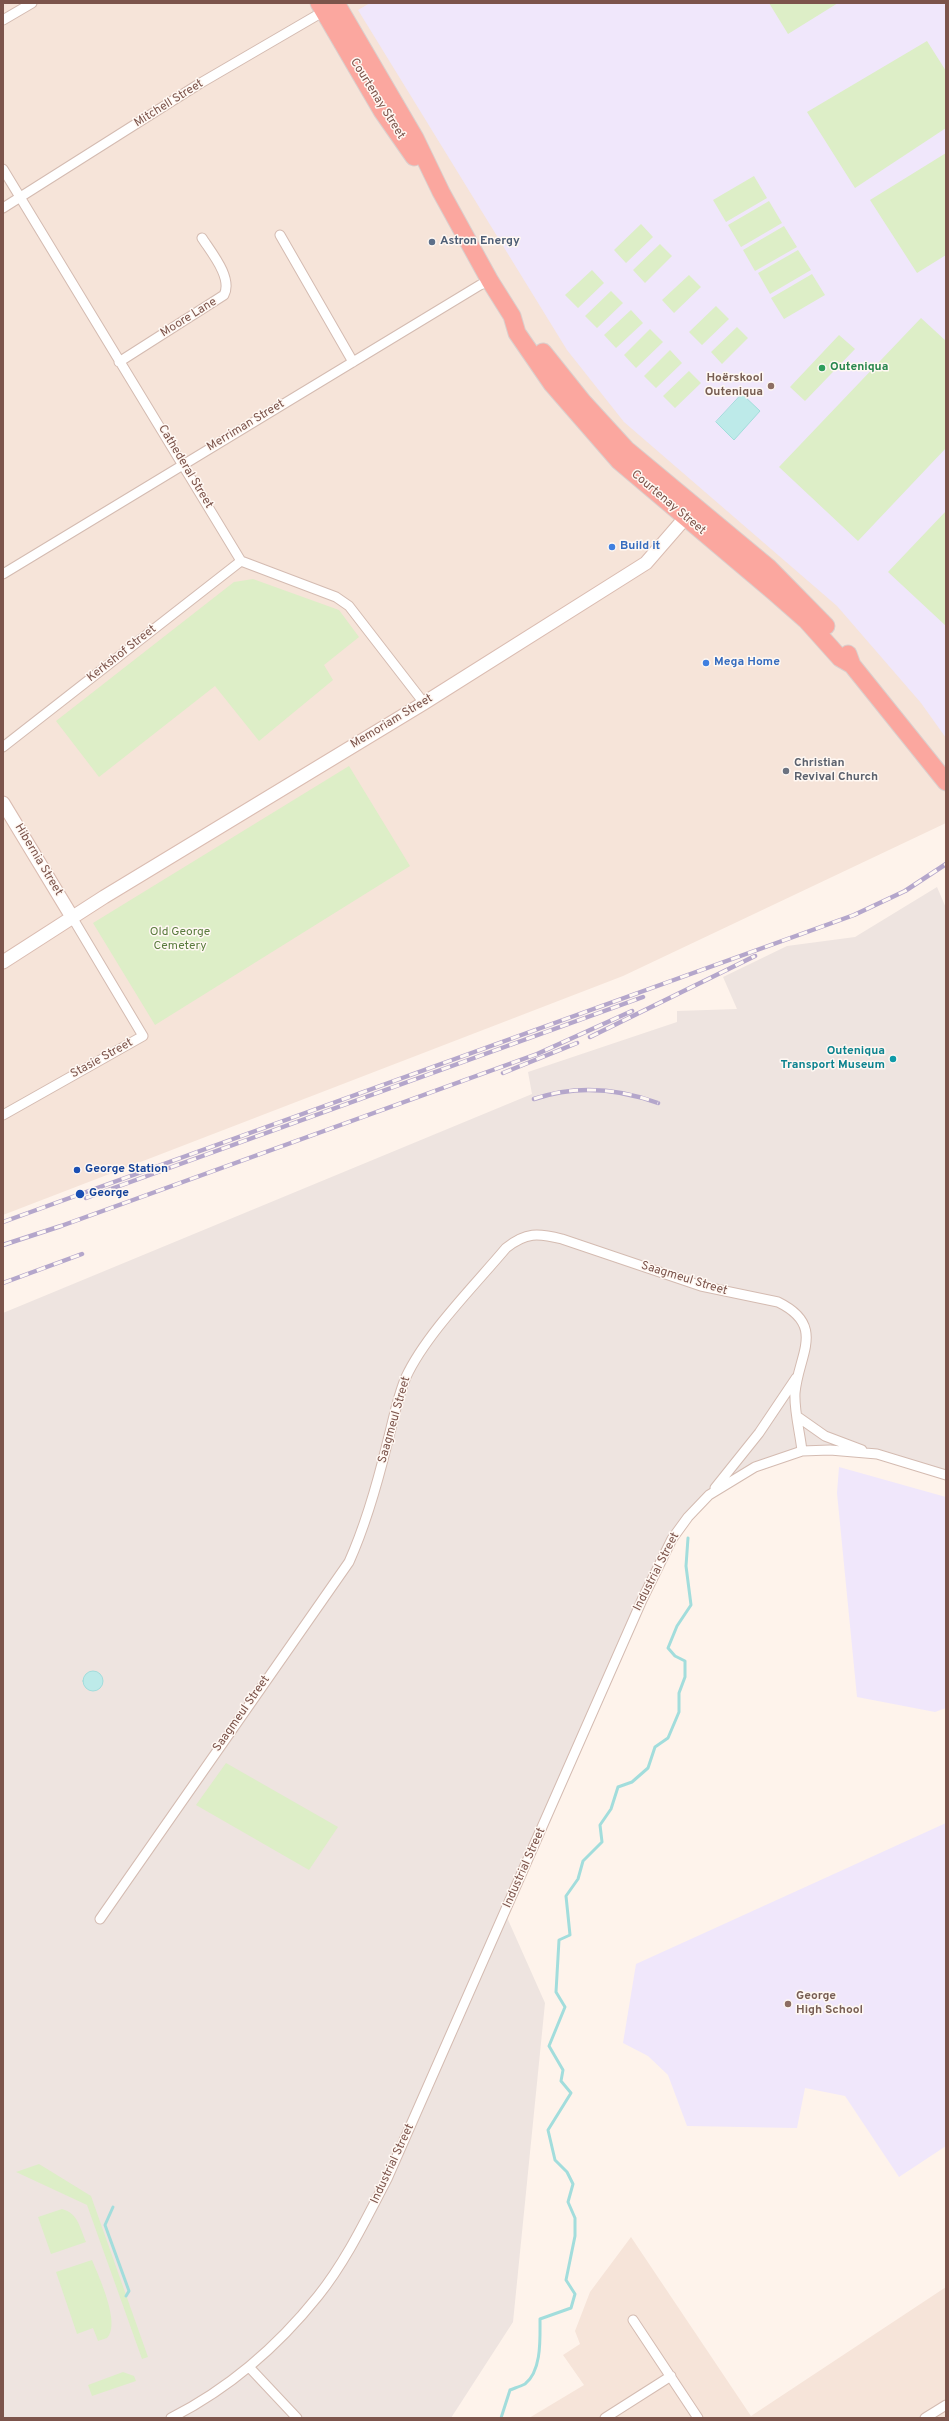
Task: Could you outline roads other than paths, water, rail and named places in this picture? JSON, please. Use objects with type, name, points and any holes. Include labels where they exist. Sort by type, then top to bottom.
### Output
[{"type":"highway","name":"Courtenay Street","points":[[326,6],[382,111],[441,192],[490,281],[512,316],[524,325],[561,376],[611,434],[690,512],[774,592],[806,620],[840,658],[852,665],[946,782]]},
{"type":"street","points":[[3,20],[32,3]]},
{"type":"street","name":"Mitchell Street","points":[[3,208],[199,84],[326,6]]},
{"type":"street","name":"Cathederal Street","points":[[3,169],[241,561]]},
{"type":"street","points":[[280,235],[353,362]]},
{"type":"street","name":"Moore Lane","points":[[119,362],[224,295],[226,291],[224,277],[202,238]]},
{"type":"street","name":"Merriman Street","points":[[3,574],[183,464],[490,281]]},
{"type":"street","name":"Memoriam Street","points":[[3,962],[72,917],[424,703],[646,563],[690,512]]},
{"type":"street","points":[[241,561],[336,597],[349,606],[424,703]]},
{"type":"street","name":"Kerkshof Street","points":[[3,746],[241,561]]},
{"type":"street","name":"Hibernia Street","points":[[3,803],[72,917]]},
{"type":"street","name":"Stasie Street","points":[[3,1115],[143,1036],[72,917]]},
{"type":"street","name":"Saagmeul Street","points":[[100,1919],[349,1562],[366,1520],[399,1397],[410,1370],[442,1325],[506,1248],[518,1238],[544,1235],[701,1286],[778,1302],[794,1311],[805,1329],[806,1350],[798,1374],[795,1393],[802,1451]]},
{"type":"street","points":[[709,1495],[759,1433],[798,1374]]},
{"type":"street","points":[[798,1417],[825,1436],[877,1454]]},
{"type":"street","name":"Industrial Street","points":[[171,2418],[197,2405],[249,2367],[281,2338],[318,2296],[366,2220],[388,2179],[642,1600],[672,1539],[688,1517],[709,1495],[754,1467],[802,1451],[830,1450],[877,1454],[946,1475]]},
{"type":"street","points":[[633,2320],[698,2418]]},
{"type":"street","points":[[249,2367],[297,2418]]},
{"type":"street","points":[[605,2418],[671,2376]]},
{"type":"street","points":[[926,2418],[946,2405]]},
{"type":"water","points":[[742,394],[760,411],[734,440],[716,422]]},
{"type":"water","points":[[93,1671],[100,1674],[103,1681],[100,1688],[93,1691],[86,1688],[83,1681],[86,1674]]},
{"type":"waterway","points":[[501,2418],[510,2390],[525,2384],[535,2371],[539,2354],[540,2319],[571,2308],[575,2294],[566,2280],[575,2236],[575,2218],[568,2202],[573,2184],[567,2172],[555,2160],[548,2130],[571,2093],[561,2081],[563,2070],[549,2046],[565,2007],[556,1992],[559,1940],[570,1935],[566,1896],[578,1879],[583,1861],[602,1842],[600,1825],[611,1809],[618,1787],[632,1782],[648,1768],[655,1747],[668,1738],[679,1712],[679,1693],[685,1677],[685,1661],[675,1656],[668,1648],[677,1626],[691,1605],[686,1566],[688,1538]]},
{"type":"waterway","points":[[113,2207],[105,2225],[129,2291],[126,2296]]},
{"type":"railway","points":[[3,1222],[854,915],[905,891],[946,864]]},
{"type":"railway","points":[[590,1037],[755,956]]},
{"type":"railway","points":[[86,1198],[643,997]]},
{"type":"railway","points":[[3,1245],[61,1226],[537,1054],[632,1011]]},
{"type":"railway","points":[[503,1073],[577,1043]]},
{"type":"railway","points":[[534,1099],[565,1092],[596,1090],[627,1094],[658,1103]]},
{"type":"railway","points":[[3,1283],[82,1254]]},
{"type":"place","name":"Astron Energy","points":[[432,242]]},
{"type":"place","name":"Outeniqua","points":[[822,368]]},
{"type":"place","name":"Hoërskool Outeniqua","points":[[771,386]]},
{"type":"place","name":"Build it","points":[[612,547]]},
{"type":"place","name":"Mega Home","points":[[706,663]]},
{"type":"place","name":"Christian Revival Church","points":[[786,771]]},
{"type":"place","name":"Outeniqua Transport Museum","points":[[893,1059]]},
{"type":"place","name":"George Station","points":[[77,1170]]},
{"type":"place","name":"George","points":[[80,1194]]},
{"type":"place","name":"George High School","points":[[788,2004]]},
{"type":"park label","name":"Old George Cemetery","points":[[180,940]]}]
